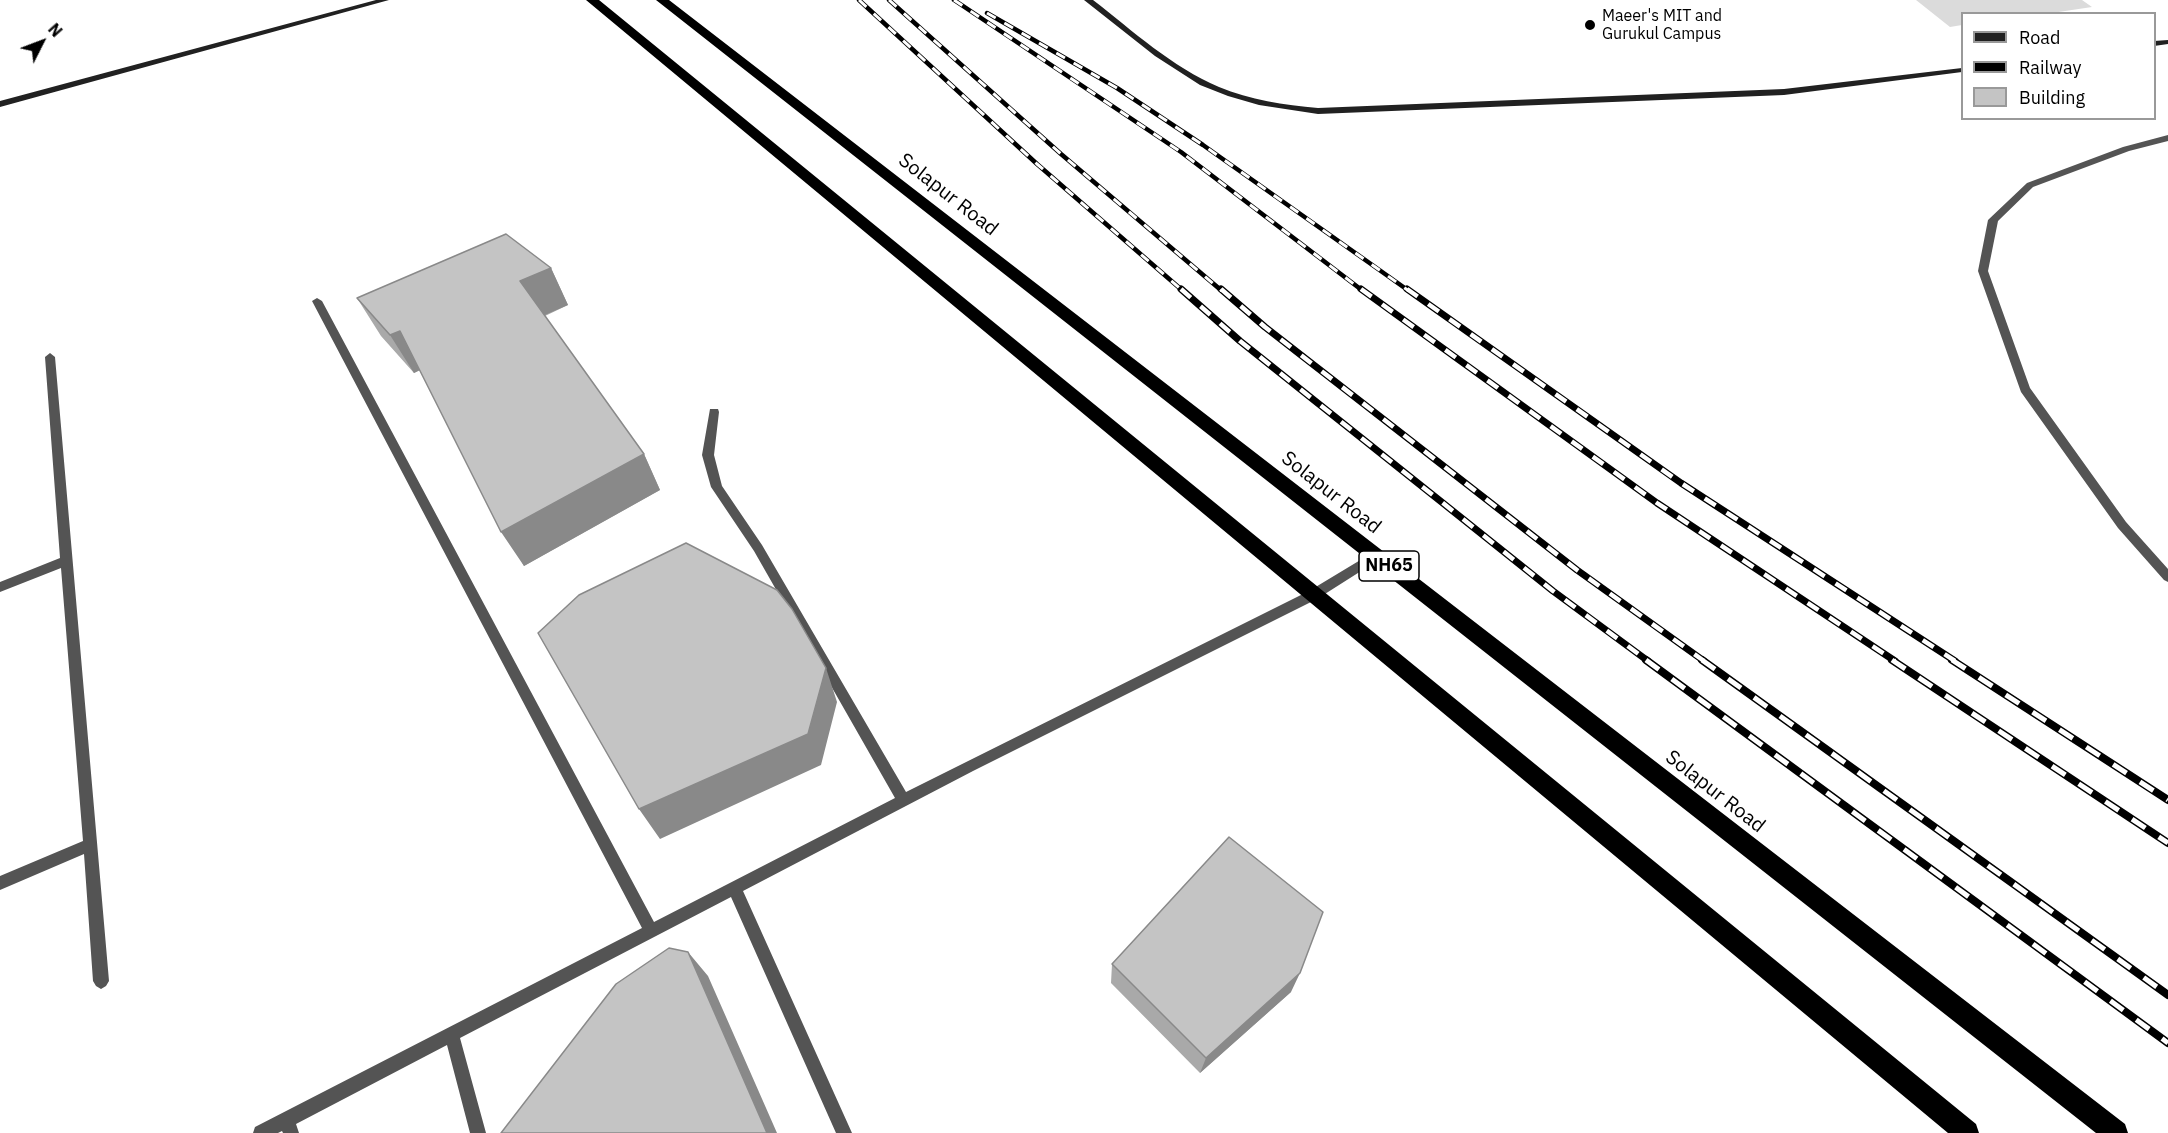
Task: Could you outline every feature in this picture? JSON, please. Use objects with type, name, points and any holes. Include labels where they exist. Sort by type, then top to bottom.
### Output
[{"type":"highway","points":[[592,0],[1967,1133]]},
{"type":"highway","name":"Solapur Road","points":[[662,0],[2115,1133]]},
{"type":"street","points":[[0,104],[385,0]]},
{"type":"street","points":[[1088,0],[1146,44],[1203,82],[1239,97],[1283,108],[1318,111],[1784,92],[1961,70]]},
{"type":"street","points":[[2168,138],[2126,149],[2030,185],[1993,220],[1983,271],[2025,389],[2121,525],[2168,577]]},
{"type":"street","points":[[317,301],[652,932]]},
{"type":"street","points":[[50,357],[101,981]]},
{"type":"street","points":[[714,412],[708,455],[717,487],[758,548],[904,801]]},
{"type":"street","points":[[261,1133],[289,1127],[452,1036],[904,801],[1313,595],[1376,556]]},
{"type":"street","points":[[0,587],[67,561]]},
{"type":"street","points":[[0,883],[91,844]]},
{"type":"street","points":[[735,889],[844,1133]]},
{"type":"street","points":[[452,1036],[478,1133]]},
{"type":"shaded area","points":[[1916,0],[2082,0],[2092,7],[2058,12],[1961,12],[1961,25],[1950,27]]},
{"type":"building","points":[[506,234],[551,268],[520,281],[644,454],[501,532],[400,331],[390,335],[357,298]]},
{"type":"building","points":[[686,543],[777,590],[792,609],[826,668],[808,734],[639,809],[538,633],[579,595]]},
{"type":"building","points":[[1229,837],[1323,912],[1300,973],[1206,1058],[1112,964]]},
{"type":"building","points":[[669,948],[688,952],[767,1133],[501,1133],[616,984]]},
{"type":"railway","points":[[859,0],[1037,164],[1183,291]]},
{"type":"railway","points":[[889,0],[1061,154],[1222,291]]},
{"type":"railway","points":[[954,0],[1181,152],[1363,291]]},
{"type":"railway","points":[[987,13],[1117,88],[1203,145],[1409,291]]},
{"type":"railway","points":[[1181,289],[1240,341],[1553,591],[1648,661]]},
{"type":"railway","points":[[1221,289],[1265,327],[1577,570],[1704,661]]},
{"type":"railway","points":[[1361,289],[1657,503],[1895,661]]},
{"type":"railway","points":[[1407,289],[1681,483],[1955,661]]},
{"type":"railway","points":[[1646,660],[2168,1043]]},
{"type":"railway","points":[[1702,660],[2168,995]]},
{"type":"railway","points":[[1892,660],[2168,843]]},
{"type":"railway","points":[[1952,660],[2168,800]]},
{"type":"place","name":"Maeer's MIT and Gurukul Campus","points":[[1590,25]]}]
